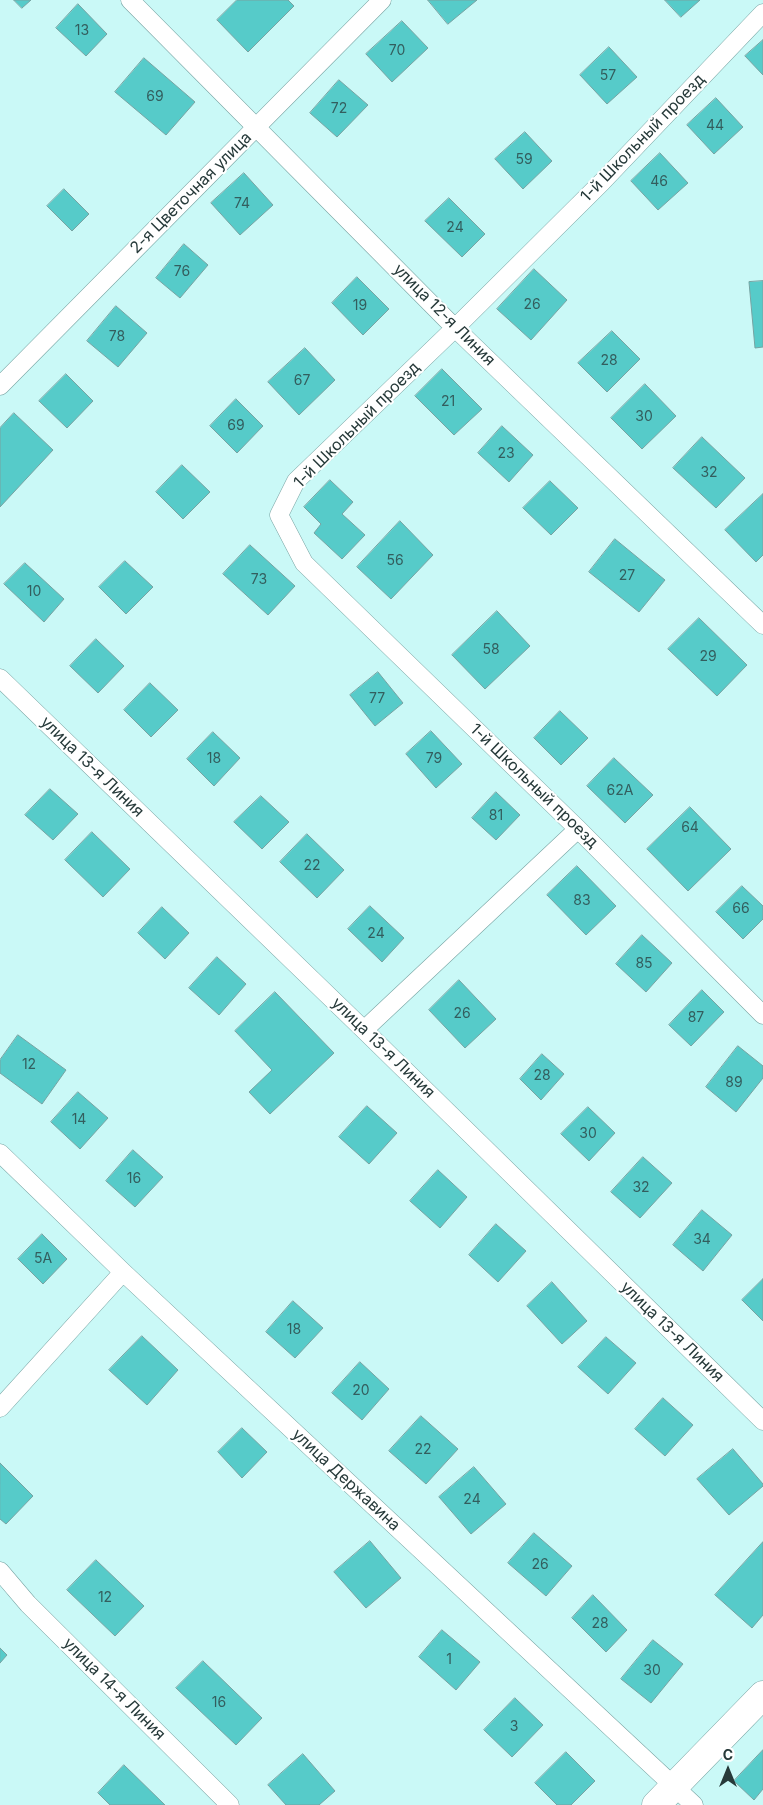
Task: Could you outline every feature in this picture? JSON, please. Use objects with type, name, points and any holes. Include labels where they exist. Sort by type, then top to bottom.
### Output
[{"type":"street","points":[[665,1795],[763,1695]]},
{"type":"lane","name":"улица 12-я Линия","points":[[130,0],[456,328],[763,625]]},
{"type":"lane","name":"2-я Цветочная улица","points":[[0,386],[382,0]]},
{"type":"lane","name":"1-й Школьный проезд","points":[[763,13],[602,182],[456,328],[296,481],[279,515],[304,563],[578,829],[763,1015]]},
{"type":"lane","name":"улица 13-я Линия","points":[[0,678],[364,1030],[763,1421]]},
{"type":"lane","points":[[364,1030],[578,829]]},
{"type":"lane","name":"улица Державина","points":[[0,1153],[665,1795],[694,1805]]},
{"type":"lane","points":[[0,1408],[122,1272]]},
{"type":"lane","name":"улица 14-я Линия","points":[[0,1571],[28,1604],[230,1805]]},
{"type":"building","points":[[14,0],[31,0],[22,8]]},
{"type":"building","points":[[237,0],[288,0],[294,6],[248,52],[217,20]]},
{"type":"building","points":[[428,0],[477,0],[448,24]]},
{"type":"building","points":[[665,0],[700,0],[681,17]]},
{"type":"building","points":[[78,4],[107,34],[86,56],[56,28]]},
{"type":"building","points":[[402,21],[428,48],[392,82],[366,54]]},
{"type":"building","points":[[763,40],[763,75],[745,56]]},
{"type":"building","points":[[609,47],[637,77],[607,104],[580,75]]},
{"type":"building","points":[[144,58],[195,102],[166,135],[115,92]]},
{"type":"building","points":[[339,80],[368,105],[337,137],[310,113]]},
{"type":"building","points":[[716,98],[743,127],[714,154],[687,125]]},
{"type":"building","points":[[525,132],[552,161],[523,189],[495,159]]},
{"type":"building","points":[[660,153],[688,183],[658,210],[631,181]]},
{"type":"building","points":[[244,173],[273,205],[240,235],[211,203]]},
{"type":"building","points":[[64,189],[89,214],[72,231],[47,206]]},
{"type":"building","points":[[449,198],[485,234],[462,257],[425,221]]},
{"type":"building","points":[[184,244],[208,265],[180,298],[156,278]]},
{"type":"building","points":[[534,269],[567,300],[531,340],[497,309]]},
{"type":"building","points":[[357,277],[389,309],[363,335],[332,303]]},
{"type":"building","points":[[763,281],[763,347],[755,348],[749,282]]},
{"type":"building","points":[[116,306],[147,333],[118,367],[87,341]]},
{"type":"building","points":[[612,331],[640,359],[607,392],[578,363]]},
{"type":"building","points":[[305,348],[335,380],[299,415],[268,382]]},
{"type":"building","points":[[442,369],[482,409],[454,435],[415,396]]},
{"type":"building","points":[[66,374],[93,401],[67,428],[39,401]]},
{"type":"building","points":[[645,384],[676,416],[642,449],[611,418]]},
{"type":"building","points":[[236,399],[263,426],[237,453],[210,426]]},
{"type":"building","points":[[14,413],[53,450],[0,507],[0,428]]},
{"type":"building","points":[[502,426],[533,455],[509,482],[478,453]]},
{"type":"building","points":[[702,437],[745,478],[716,508],[673,468]]},
{"type":"building","points":[[182,465],[210,492],[183,519],[156,492]]},
{"type":"building","points":[[330,480],[353,502],[342,514],[365,535],[342,559],[314,533],[321,524],[304,507]]},
{"type":"building","points":[[550,481],[578,508],[551,535],[523,508]]},
{"type":"building","points":[[763,494],[763,555],[756,562],[725,530]]},
{"type":"building","points":[[400,521],[433,555],[391,599],[357,567]]},
{"type":"building","points":[[615,539],[665,580],[639,612],[589,572]]},
{"type":"building","points":[[250,545],[295,586],[268,615],[223,574]]},
{"type":"building","points":[[125,561],[153,587],[126,614],[99,587]]},
{"type":"building","points":[[25,563],[64,599],[44,622],[4,584]]},
{"type":"building","points":[[497,611],[530,646],[485,689],[452,655]]},
{"type":"building","points":[[699,618],[747,665],[717,696],[668,649]]},
{"type":"building","points":[[96,639],[124,666],[98,693],[70,666]]},
{"type":"building","points":[[378,672],[403,703],[375,726],[350,695]]},
{"type":"building","points":[[150,683],[178,710],[151,737],[124,710]]},
{"type":"building","points":[[560,711],[588,738],[561,765],[534,738]]},
{"type":"building","points":[[431,731],[462,764],[436,788],[406,754]]},
{"type":"building","points":[[213,732],[240,758],[214,786],[187,759]]},
{"type":"building","points":[[614,758],[653,795],[625,823],[587,786]]},
{"type":"building","points":[[50,789],[78,814],[53,840],[25,815]]},
{"type":"building","points":[[496,792],[520,815],[496,840],[472,818]]},
{"type":"building","points":[[261,796],[289,822],[262,849],[234,822]]},
{"type":"building","points":[[690,807],[731,849],[688,891],[647,849]]},
{"type":"building","points":[[92,832],[130,869],[103,897],[65,860]]},
{"type":"building","points":[[307,834],[344,870],[317,898],[280,862]]},
{"type":"building","points":[[577,866],[616,906],[586,935],[547,895]]},
{"type":"building","points":[[742,886],[763,906],[763,919],[743,939],[716,912]]},
{"type":"building","points":[[370,906],[404,938],[382,962],[348,929]]},
{"type":"building","points":[[162,907],[189,933],[165,959],[138,933]]},
{"type":"building","points":[[642,935],[672,963],[646,992],[616,964]]},
{"type":"building","points":[[217,957],[246,984],[219,1015],[189,988]]},
{"type":"building","points":[[459,980],[496,1019],[465,1048],[429,1010]]},
{"type":"building","points":[[702,990],[724,1012],[691,1046],[669,1025]]},
{"type":"building","points":[[275,992],[334,1053],[270,1114],[249,1092],[272,1070],[235,1031]]},
{"type":"building","points":[[18,1035],[66,1070],[42,1104],[0,1073],[0,1060]]},
{"type":"building","points":[[738,1046],[763,1066],[763,1078],[736,1112],[706,1087]]},
{"type":"building","points":[[542,1054],[564,1074],[541,1100],[520,1079]]},
{"type":"building","points":[[78,1092],[108,1118],[80,1149],[51,1122]]},
{"type":"building","points":[[367,1106],[397,1133],[369,1164],[339,1137]]},
{"type":"building","points":[[588,1107],[615,1133],[589,1161],[561,1134]]},
{"type":"building","points":[[133,1150],[163,1177],[135,1207],[106,1181]]},
{"type":"building","points":[[643,1157],[672,1183],[640,1218],[611,1192]]},
{"type":"building","points":[[438,1170],[467,1197],[440,1228],[410,1201]]},
{"type":"building","points":[[702,1210],[732,1235],[703,1271],[673,1245]]},
{"type":"building","points":[[496,1224],[526,1251],[498,1282],[469,1255]]},
{"type":"building","points":[[42,1234],[67,1259],[43,1284],[18,1259]]},
{"type":"building","points":[[763,1279],[763,1321],[742,1300]]},
{"type":"building","points":[[552,1282],[587,1321],[562,1344],[527,1306]]},
{"type":"building","points":[[293,1301],[323,1328],[295,1358],[266,1332]]},
{"type":"building","points":[[142,1336],[178,1370],[147,1405],[109,1370]]},
{"type":"building","points":[[606,1337],[636,1363],[608,1394],[578,1367]]},
{"type":"building","points":[[360,1362],[389,1389],[362,1420],[332,1393]]},
{"type":"building","points":[[663,1398],[693,1425],[665,1456],[635,1429]]},
{"type":"building","points":[[421,1416],[458,1449],[426,1484],[389,1451]]},
{"type":"building","points":[[242,1428],[267,1452],[242,1478],[218,1452]]},
{"type":"building","points":[[733,1449],[763,1486],[729,1515],[697,1479]]},
{"type":"building","points":[[0,1463],[33,1496],[6,1524],[0,1519]]},
{"type":"building","points":[[474,1467],[506,1504],[471,1534],[439,1497]]},
{"type":"building","points":[[534,1533],[572,1566],[546,1596],[508,1563]]},
{"type":"building","points":[[370,1541],[401,1578],[366,1608],[334,1572]]},
{"type":"building","points":[[763,1542],[763,1615],[752,1628],[715,1595]]},
{"type":"building","points":[[96,1560],[144,1606],[115,1636],[67,1590]]},
{"type":"building","points":[[593,1595],[627,1630],[606,1652],[572,1618]]},
{"type":"building","points":[[442,1630],[480,1662],[456,1690],[419,1657]]},
{"type":"building","points":[[653,1640],[683,1664],[651,1703],[621,1679]]},
{"type":"building","points":[[0,1648],[7,1655],[0,1663]]},
{"type":"building","points":[[203,1661],[262,1718],[236,1745],[176,1688]]},
{"type":"building","points":[[515,1698],[543,1725],[512,1757],[484,1730]]},
{"type":"building","points":[[763,1750],[763,1789],[754,1800],[734,1781]]},
{"type":"building","points":[[566,1752],[595,1781],[571,1805],[557,1805],[535,1783]]},
{"type":"building","points":[[303,1754],[335,1791],[319,1805],[286,1805],[268,1785]]},
{"type":"building","points":[[124,1765],[165,1805],[110,1805],[98,1793]]}]
